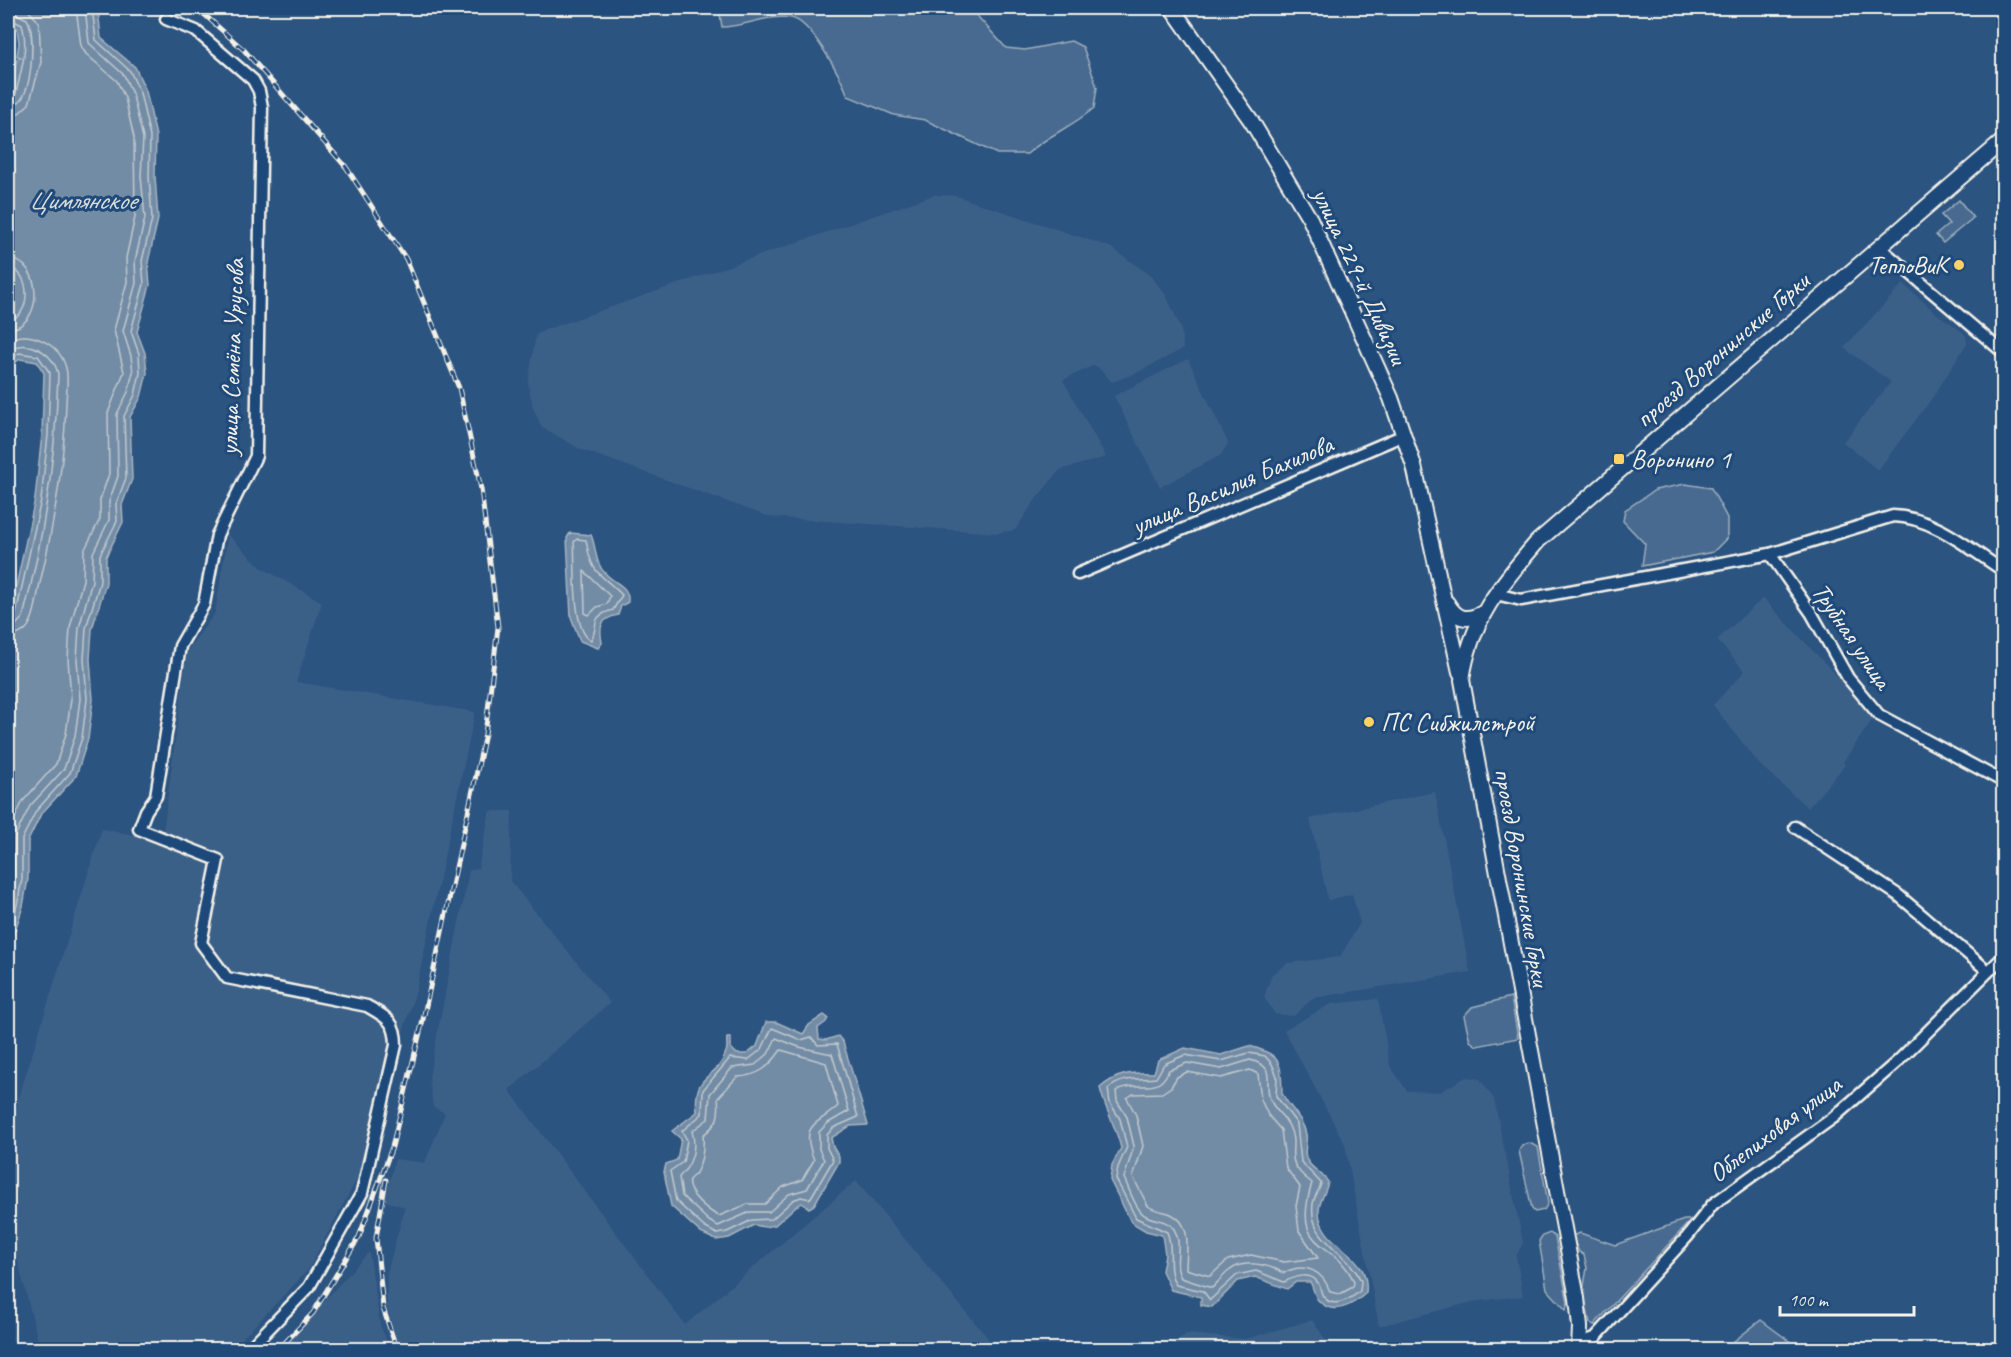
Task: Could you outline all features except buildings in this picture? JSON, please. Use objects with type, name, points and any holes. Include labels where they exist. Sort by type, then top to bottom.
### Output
[{"type":"street","name":"улица 229-й Дивизии","points":[[1172,8],[1252,122],[1310,219],[1391,398],[1426,513],[1442,593]]},
{"type":"street","name":"улица Семёна Урусова","points":[[166,19],[195,31],[253,80],[259,91],[262,107],[256,456],[217,535],[204,604],[180,646],[156,796],[146,811],[139,829],[218,860],[201,944],[227,978],[366,1006],[384,1016],[396,1030],[396,1045],[362,1193],[309,1287],[248,1350]]},
{"type":"street","name":"проезд Воронинские Горки","points":[[1579,1347],[1577,1298],[1462,680],[1471,636],[1496,594],[1538,541],[2004,140]]},
{"type":"street","points":[[1879,247],[2004,353]]},
{"type":"street","name":"улица Василия Бахилова","points":[[1078,574],[1404,435]]},
{"type":"street","points":[[1496,594],[1521,600],[1770,554],[1870,522],[1904,516],[1934,527],[2004,571]]},
{"type":"street","name":"Трубная улица","points":[[1770,554],[1812,614],[1848,678],[1879,715],[2004,782]]},
{"type":"street","points":[[1442,593],[1455,616],[1467,619],[1483,613]]},
{"type":"street","points":[[1442,593],[1455,626],[1471,636]]},
{"type":"street","points":[[1442,593],[1462,680]]},
{"type":"street","points":[[1795,827],[1898,895],[1988,971]]},
{"type":"street","name":"Облепиховая улица","points":[[1579,1347],[1596,1338],[1687,1237],[1713,1204],[1833,1118],[1897,1062],[2004,956]]},
{"type":"shaded area","points":[[719,8],[970,8],[1006,48],[1025,50],[1071,41],[1083,47],[1097,87],[1094,108],[1027,154],[997,154],[925,120],[894,115],[848,96],[824,51],[799,21],[782,17],[722,27]]},
{"type":"shaded area","points":[[934,195],[956,196],[1110,247],[1150,275],[1166,295],[1181,329],[1183,349],[1134,374],[1112,382],[1098,367],[1092,366],[1063,380],[1106,457],[1060,470],[1036,499],[1015,530],[998,533],[770,517],[580,449],[542,427],[533,408],[528,382],[536,335]]},
{"type":"shaded area","points":[[1959,200],[1973,218],[1943,243],[1936,235],[1949,224],[1941,215]]},
{"type":"shaded area","points":[[1903,284],[1937,314],[1960,330],[1966,336],[1967,343],[1935,394],[1878,470],[1843,442],[1891,382],[1844,348]]},
{"type":"shaded area","points":[[1188,359],[1228,443],[1221,455],[1160,487],[1114,396]]},
{"type":"shaded area","points":[[1685,484],[1711,488],[1727,518],[1727,538],[1713,552],[1642,566],[1645,544],[1623,521],[1625,510],[1655,490]]},
{"type":"shaded area","points":[[228,535],[262,568],[322,602],[296,682],[475,712],[416,990],[359,1175],[308,1270],[231,1350],[40,1349],[14,1245],[17,1194],[8,1179],[8,1132],[102,829],[162,840],[187,651],[215,613]]},
{"type":"shaded area","points":[[1763,598],[1875,716],[1843,762],[1845,765],[1808,808],[1760,765],[1713,705],[1745,671],[1717,640]]},
{"type":"shaded area","points":[[1435,792],[1470,972],[1313,998],[1294,1016],[1275,1014],[1264,997],[1272,974],[1288,963],[1340,957],[1360,923],[1352,894],[1328,900],[1310,819]]},
{"type":"shaded area","points":[[490,811],[512,811],[510,881],[610,1003],[509,1090],[685,1325],[856,1181],[997,1349],[390,1349],[398,1345],[387,1307],[387,1273],[405,1207],[385,1201],[395,1159],[425,1163],[445,1113],[433,1107],[429,1077],[469,871],[478,868]]},
{"type":"shaded area","points":[[1511,997],[1518,1038],[1477,1046],[1470,1041],[1464,1016],[1472,1007]]},
{"type":"shaded area","points":[[1378,999],[1390,1066],[1407,1091],[1440,1092],[1466,1077],[1480,1079],[1494,1099],[1523,1243],[1516,1256],[1523,1296],[1476,1301],[1379,1326],[1345,1144],[1284,1030],[1331,1004]]},
{"type":"shaded area","points":[[1529,1143],[1538,1147],[1548,1203],[1544,1210],[1535,1212],[1532,1209],[1519,1151],[1522,1145]]},
{"type":"shaded area","points":[[1684,1220],[1691,1220],[1594,1325],[1590,1323],[1583,1291],[1587,1268],[1584,1255],[1579,1252],[1572,1236],[1580,1233],[1615,1245]]},
{"type":"shaded area","points":[[1550,1233],[1555,1237],[1568,1302],[1566,1310],[1547,1289],[1539,1241],[1542,1236]]},
{"type":"shaded area","points":[[369,1252],[380,1325],[390,1349],[280,1349]]},
{"type":"shaded area","points":[[1312,1320],[1332,1349],[1165,1349],[1186,1334],[1246,1339]]},
{"type":"shaded area","points":[[1761,1320],[1800,1349],[1724,1349]]},
{"type":"water","name":"Цимлянское","points":[[12,8],[98,8],[101,38],[135,67],[146,91],[156,136],[155,176],[158,219],[148,262],[150,285],[137,332],[145,353],[147,373],[141,397],[130,417],[132,479],[122,505],[123,522],[106,557],[106,583],[92,629],[90,659],[93,700],[88,739],[76,776],[41,814],[28,841],[28,879],[23,906],[8,952],[8,623],[35,499],[42,434],[44,373],[37,362],[20,359],[8,368],[8,316],[12,295],[8,258],[10,92],[17,59],[22,57],[17,56],[19,43],[17,28],[8,23],[8,11]]},
{"type":"water","points":[[570,533],[591,535],[602,570],[627,592],[628,602],[621,606],[618,615],[607,619],[602,624],[602,643],[598,648],[580,641],[571,617],[567,538]]},
{"type":"water","points":[[824,1015],[828,1018],[818,1028],[819,1039],[826,1040],[838,1036],[843,1042],[868,1125],[850,1126],[831,1138],[839,1162],[814,1205],[809,1208],[802,1203],[775,1225],[764,1227],[754,1225],[729,1238],[716,1240],[701,1233],[671,1206],[664,1172],[666,1164],[677,1160],[681,1139],[672,1131],[697,1112],[698,1089],[722,1061],[727,1050],[727,1038],[731,1038],[731,1048],[737,1054],[747,1054],[757,1046],[766,1022],[776,1022],[803,1034],[809,1025]]},
{"type":"water","points":[[1249,1046],[1268,1052],[1278,1061],[1282,1093],[1302,1122],[1306,1134],[1306,1159],[1328,1182],[1319,1209],[1322,1225],[1328,1235],[1354,1259],[1366,1279],[1366,1293],[1349,1305],[1330,1308],[1324,1305],[1317,1298],[1310,1282],[1296,1282],[1287,1289],[1255,1277],[1238,1281],[1212,1307],[1201,1305],[1201,1297],[1171,1290],[1162,1271],[1165,1254],[1162,1235],[1146,1231],[1131,1222],[1110,1180],[1112,1165],[1121,1148],[1100,1088],[1112,1079],[1125,1074],[1154,1073],[1158,1060],[1185,1048],[1221,1055]]},
{"type":"railway","points":[[197,8],[244,50],[346,167],[406,259],[459,388],[481,489],[498,627],[485,734],[422,1024],[392,1147],[359,1237],[313,1313],[278,1350]]},
{"type":"railway","points":[[386,1180],[376,1238],[383,1308],[397,1350]]},
{"type":"place","name":"ТеплоВиК","points":[[1959,265]]},
{"type":"place","name":"Воронино 1","points":[[1619,459]]},
{"type":"place","name":"ПС Сибжилстрой","points":[[1369,722]]}]
